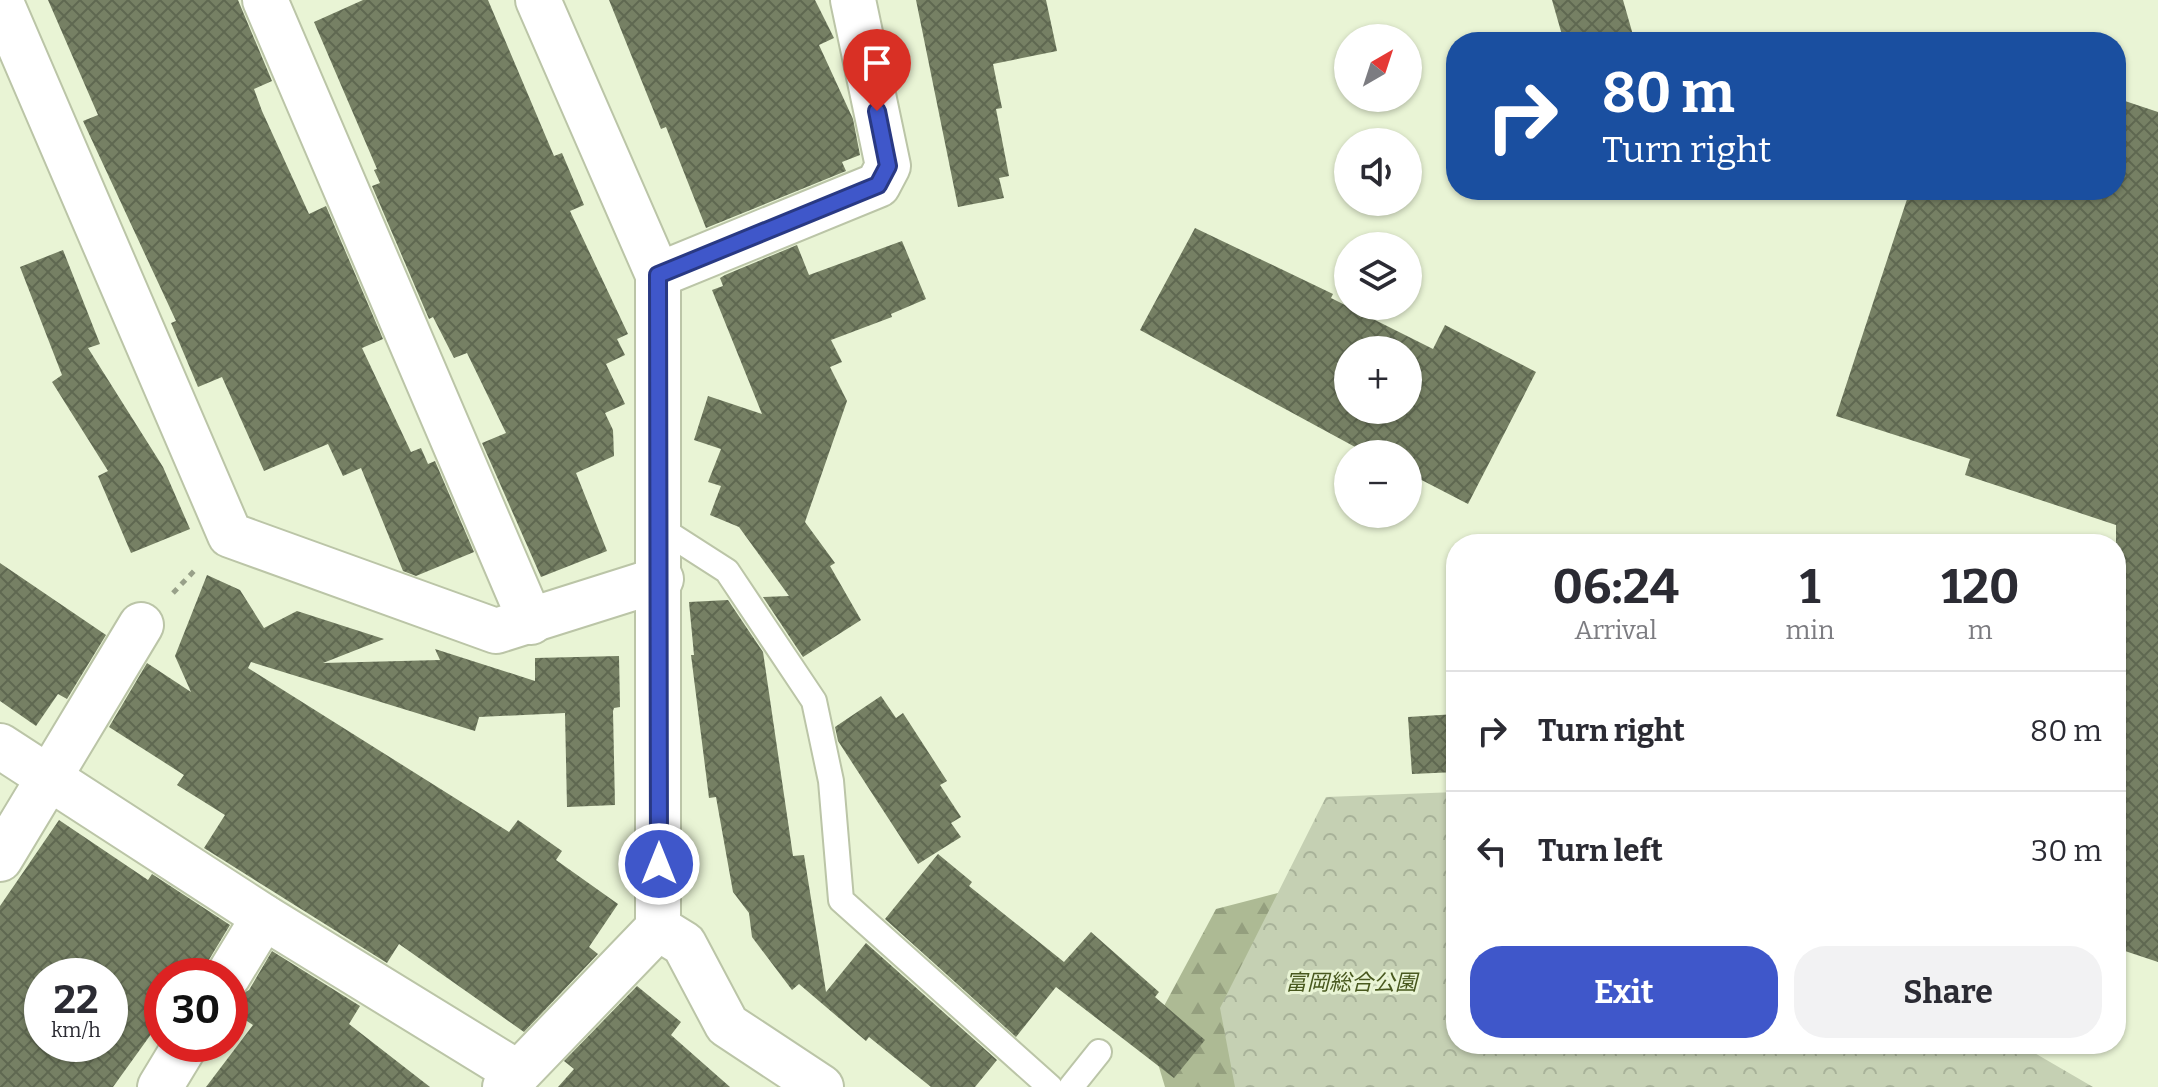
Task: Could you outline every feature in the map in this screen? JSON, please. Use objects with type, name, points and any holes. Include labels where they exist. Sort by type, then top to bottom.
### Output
[{"type":"street","points":[[0,0],[230,535],[496,631],[661,579]]},
{"type":"street","points":[[265,0],[531,622]]},
{"type":"street","points":[[0,746],[512,1080],[658,928],[661,579],[658,275],[538,0]]},
{"type":"street","points":[[658,275],[878,185],[888,166],[853,0]]},
{"type":"street","points":[[0,859],[141,625]]},
{"type":"street","points":[[239,958],[264,917]]},
{"type":"street","points":[[658,928],[684,944],[727,1025],[821,1087]]},
{"type":"street","points":[[160,1087],[175,1062]]},
{"type":"lane","points":[[660,528],[727,571],[814,701],[831,781],[841,900],[1050,1087]]},
{"type":"lane","points":[[1071,1087],[1099,1052]]},
{"type":"path","points":[[141,625],[230,535]]},
{"type":"green space","name":"富岡総合公園","points":[[1446,792],[1446,1054],[2036,1054],[2093,1087],[1235,1087],[1220,1008],[1326,797]]},
{"type":"green space","points":[[1433,853],[1446,961],[1446,1054],[1452,1054],[1438,1087],[1165,1087],[1149,1034],[1216,909]]},
{"type":"building","points":[[48,0],[238,0],[272,81],[254,89],[262,111],[309,214],[326,206],[383,339],[362,348],[411,452],[421,448],[428,464],[435,461],[474,552],[416,576],[403,571],[361,468],[343,476],[328,444],[264,471],[222,377],[198,387],[171,323],[176,321],[83,121],[98,115]]},
{"type":"building","points":[[363,0],[488,0],[554,156],[562,153],[584,205],[570,211],[628,334],[617,339],[625,355],[606,364],[625,404],[605,413],[613,430],[614,456],[576,473],[607,551],[541,577],[482,443],[506,433],[467,353],[454,358],[433,317],[429,319],[372,186],[380,183],[374,170],[377,169],[314,22]]},
{"type":"building","points":[[609,0],[815,0],[834,38],[819,45],[853,119],[860,155],[842,162],[846,171],[706,228],[666,127],[661,129]]},
{"type":"building","points":[[916,0],[1046,0],[1057,51],[993,64],[1002,108],[996,109],[1009,176],[999,178],[1004,198],[958,207]]},
{"type":"building","points":[[1552,0],[1623,0],[1632,32],[1561,32]]},
{"type":"building","points":[[2126,101],[2158,112],[2158,962],[2126,951],[2126,534],[2116,534],[2116,525],[1965,475],[1970,459],[1836,416],[1907,200],[2126,200]]},
{"type":"building","points":[[1195,228],[1333,294],[1334,320],[1375,320],[1407,336],[1334,336],[1334,424],[1422,424],[1422,344],[1433,349],[1445,325],[1536,372],[1468,504],[1422,480],[1422,440],[1342,440],[1140,330]]},
{"type":"building","points":[[902,241],[926,299],[891,314],[892,317],[831,340],[842,362],[830,367],[847,401],[805,522],[835,563],[830,566],[861,620],[803,657],[763,597],[789,596],[739,527],[710,515],[721,486],[708,482],[721,449],[694,440],[708,396],[762,414],[712,290],[723,286],[720,278],[725,275],[797,245],[809,275]]},
{"type":"building","points":[[63,250],[100,344],[88,348],[163,467],[190,529],[131,553],[98,476],[108,471],[52,382],[62,375],[20,267]]},
{"type":"building","points":[[0,563],[106,635],[67,699],[58,694],[36,726],[0,701]]},
{"type":"building","points":[[207,575],[240,590],[264,628],[297,611],[384,639],[323,663],[440,660],[435,649],[535,681],[535,658],[619,656],[620,707],[613,711],[615,805],[567,807],[565,713],[479,717],[475,731],[251,662],[248,668],[509,832],[518,820],[562,851],[556,860],[618,904],[589,947],[598,954],[524,1032],[399,944],[387,963],[204,848],[225,815],[177,785],[184,775],[109,727],[147,663],[191,692],[175,656]]},
{"type":"building","points":[[728,600],[763,652],[793,856],[804,855],[826,992],[866,943],[997,1060],[975,1087],[931,1087],[869,1037],[866,1041],[799,984],[792,990],[752,937],[749,913],[733,892],[716,797],[709,798],[691,655],[694,655],[689,602]]},
{"type":"building","points":[[881,696],[896,718],[903,713],[947,781],[940,785],[961,817],[951,823],[961,837],[918,864],[838,741],[835,727]]},
{"type":"building","points":[[1446,715],[1446,772],[1412,774],[1408,717]]},
{"type":"building","points":[[59,820],[148,880],[152,874],[230,925],[210,958],[144,958],[144,1044],[113,1087],[0,1087],[0,906]]},
{"type":"building","points":[[938,854],[972,882],[969,886],[1064,962],[1091,932],[1159,992],[1155,997],[1205,1040],[1174,1078],[1056,987],[1016,1037],[885,919]]},
{"type":"building","points":[[272,951],[360,1006],[349,1024],[430,1087],[206,1087],[225,1062],[248,1062],[248,1032],[253,1025],[248,1022],[249,990]]},
{"type":"building","points":[[637,986],[681,1022],[671,1035],[730,1087],[558,1087],[574,1069],[564,1061]]},
{"type":"route","points":[[659,864],[661,579],[658,275],[878,185],[888,166],[877,111]]}]
